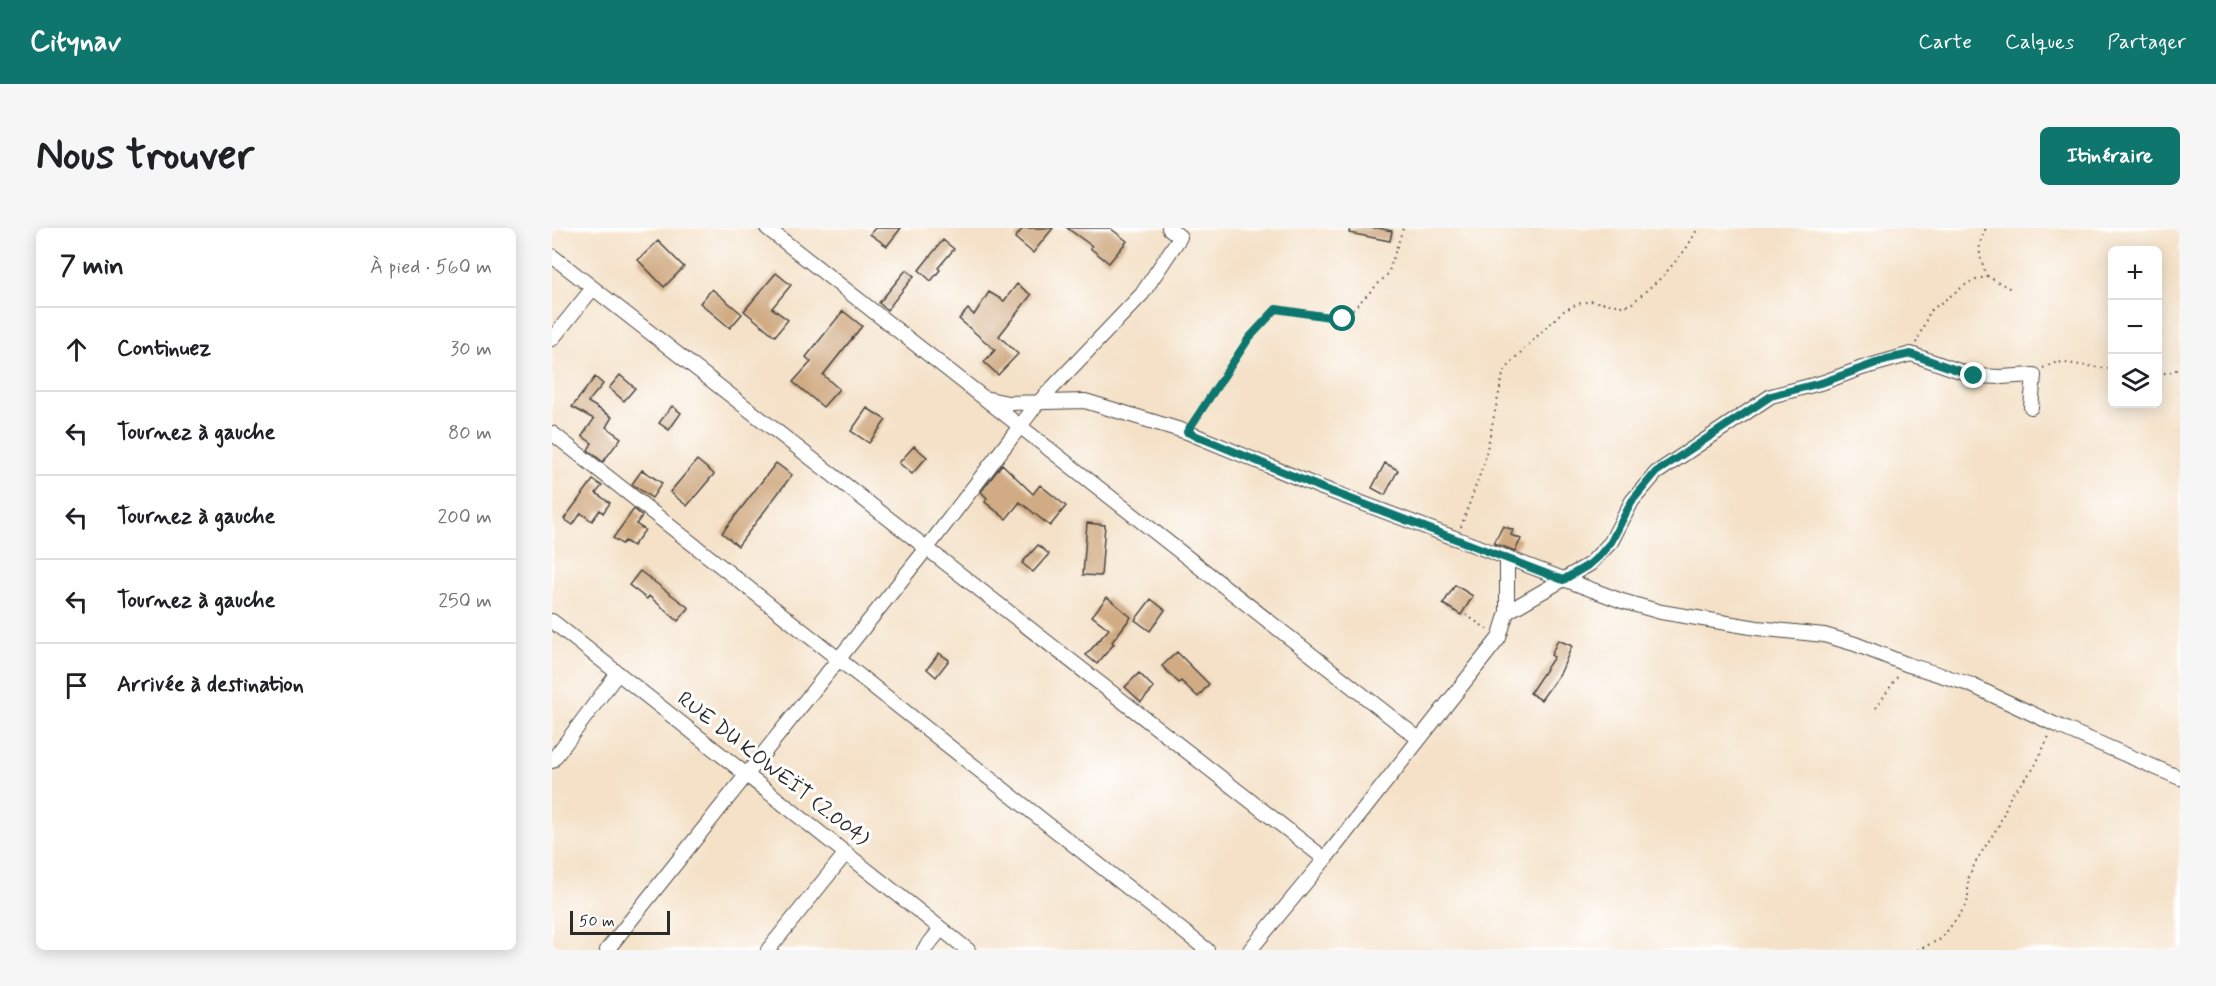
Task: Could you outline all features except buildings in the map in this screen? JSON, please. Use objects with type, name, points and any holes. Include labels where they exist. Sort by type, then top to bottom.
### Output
[{"type":"street","points":[[767,228],[1419,739]]},
{"type":"street","points":[[607,950],[837,658],[927,548],[1037,404],[1142,294],[1180,237],[1169,228]]},
{"type":"street","points":[[552,255],[1324,859]]},
{"type":"street","points":[[552,339],[593,288]]},
{"type":"street","points":[[1507,612],[1590,564],[1614,536],[1632,501],[1656,472],[1771,396],[1824,382],[1870,365],[1911,354],[1974,376],[2034,375],[2031,407]]},
{"type":"street","points":[[984,398],[1008,403],[1037,404],[1085,401],[1187,432],[1322,488],[1563,580],[1661,612],[1757,628],[1824,635],[1855,644],[1906,664],[1969,684],[2054,724],[2180,778]]},
{"type":"street","points":[[552,433],[1207,950]]},
{"type":"street","points":[[1250,950],[1499,638],[1507,612],[1507,557]]},
{"type":"street","name":"RUE DU KOWEÏT (2.004)","points":[[552,621],[968,950]]},
{"type":"street","points":[[552,761],[618,673]]},
{"type":"street","points":[[768,950],[846,853]]},
{"type":"street","points":[[924,950],[941,929]]},
{"type":"path","points":[[1187,432],[1249,338],[1276,309],[1343,319],[1388,274],[1403,228]]},
{"type":"path","points":[[1457,538],[1484,463],[1503,374],[1513,360],[1562,312],[1577,304],[1591,301],[1622,306],[1630,305],[1663,276],[1686,249],[1698,228]]},
{"type":"path","points":[[1986,228],[1979,241],[1979,254],[1987,276],[2011,289]]},
{"type":"path","points":[[1911,354],[1930,311],[1968,283],[1987,276]]},
{"type":"path","points":[[2034,375],[2047,365],[2057,362],[2108,368]]},
{"type":"path","points":[[2162,373],[2173,372],[2180,367]]},
{"type":"path","points":[[1466,615],[1499,638]]},
{"type":"path","points":[[1876,708],[1906,664]]},
{"type":"path","points":[[1917,950],[1941,939],[1961,913],[1968,900],[1968,879],[1976,861],[2000,825],[2011,795],[2034,768],[2054,724]]},
{"type":"route","points":[[1343,319],[1276,309],[1249,338],[1187,432],[1322,488],[1563,580],[1599,556],[1611,542],[1632,501],[1656,472],[1771,396],[1824,382],[1887,359],[1911,354],[1974,376]]}]
